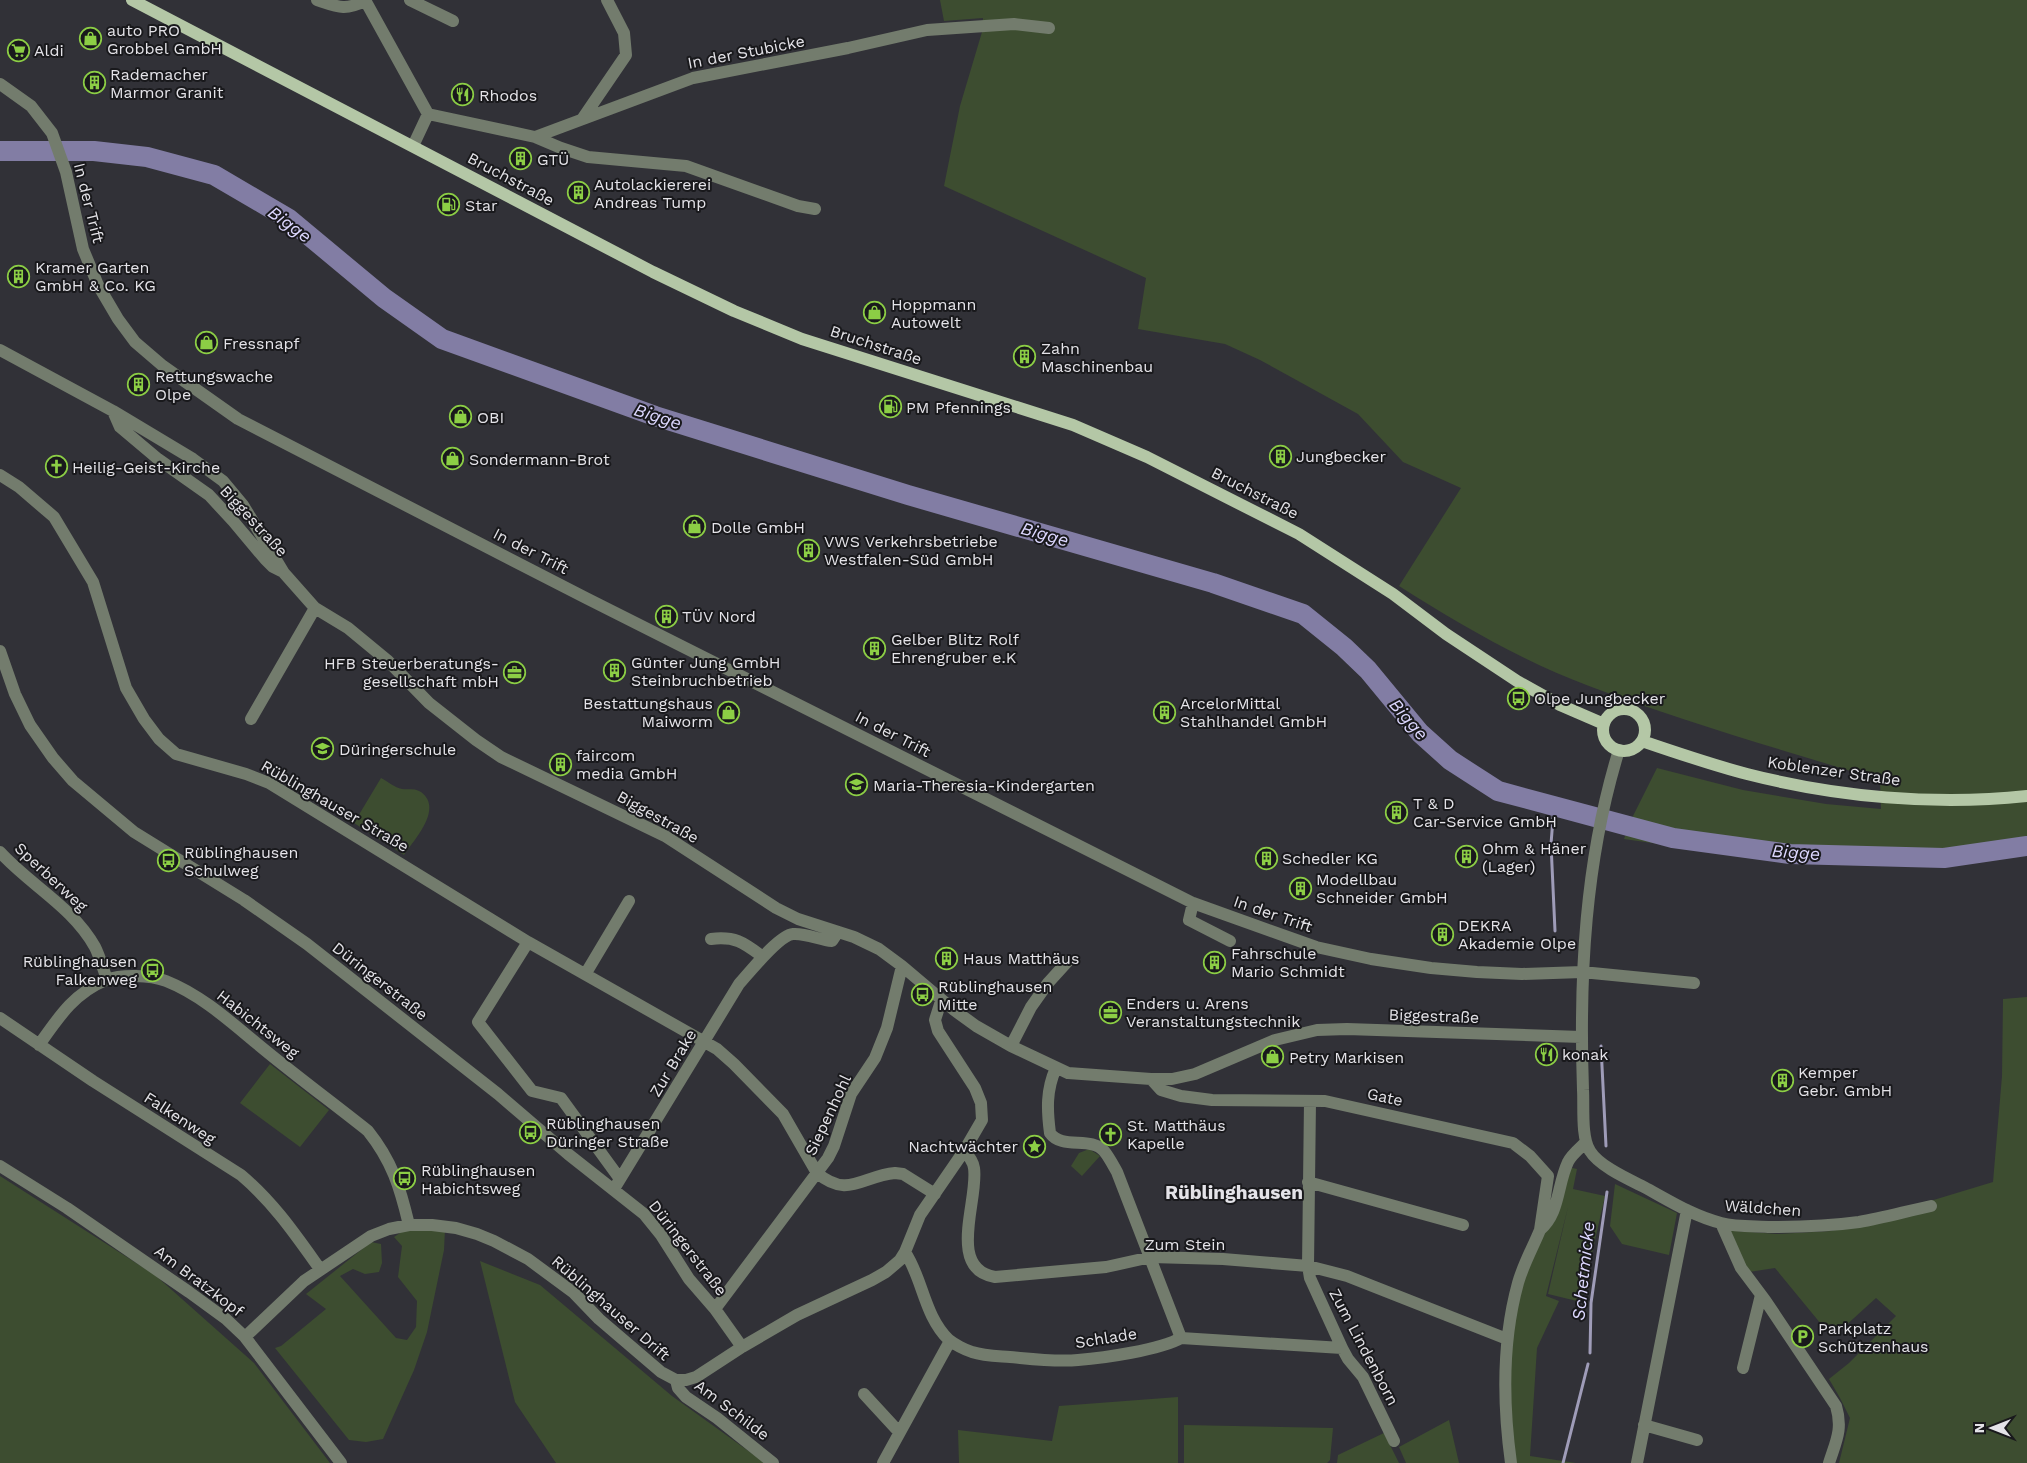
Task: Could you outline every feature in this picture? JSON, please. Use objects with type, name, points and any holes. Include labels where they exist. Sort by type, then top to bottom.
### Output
[{"type":"main road","name":"Bruchstraße","points":[[132,0],[653,272],[734,310],[802,339],[1073,425],[1147,457],[1299,534],[1394,594],[1446,634],[1516,681],[1560,705],[1604,724]]},
{"type":"main road","points":[[1616,710],[1630,710],[1641,718],[1645,730],[1642,741],[1631,750],[1619,750],[1610,746],[1603,734],[1604,724],[1610,714],[1616,710]]},
{"type":"main road","name":"Koblenzer Straße","points":[[1642,741],[1723,768],[1808,787],[1892,798],[1951,800],[2027,796]]},
{"type":"street","points":[[317,0],[338,8],[351,8],[365,0],[428,114],[535,137],[588,156],[686,166],[798,206],[814,209]]},
{"type":"street","points":[[410,0],[453,21]]},
{"type":"street","points":[[583,118],[626,55],[624,32],[607,0]]},
{"type":"street","name":"In der Stubicke","points":[[535,137],[693,78],[848,48],[927,30],[1014,24],[1049,28]]},
{"type":"street","name":"In der Trift","points":[[0,84],[31,106],[52,133],[66,172],[83,248],[98,285],[135,342],[163,366],[238,419],[586,598],[1193,903],[1316,947],[1371,959],[1431,968],[1478,972],[1522,974],[1582,972],[1694,984]]},
{"type":"street","points":[[413,146],[428,114]]},
{"type":"street","name":"Biggestraße","points":[[0,350],[113,411],[192,459],[223,481],[243,505],[284,573],[315,608],[348,628],[388,661],[429,703],[501,757],[665,836],[776,908],[798,919],[838,932],[879,949],[902,966],[941,1001],[976,1026],[1056,1068],[1068,1073],[1172,1079],[1195,1074],[1274,1040],[1317,1030],[1347,1029],[1581,1037]]},
{"type":"street","name":"Biggestraße","points":[[113,411],[120,427],[158,459],[209,495],[265,559],[273,567],[284,573]]},
{"type":"street","name":"Rüblinghauser Straße","points":[[0,475],[19,487],[54,517],[93,582],[126,688],[144,719],[159,739],[176,754],[218,768],[246,774],[269,783],[528,942],[586,973],[725,1055],[783,1114],[817,1173]]},
{"type":"street","points":[[252,719],[315,608]]},
{"type":"street","name":"Düringerstraße","points":[[0,651],[15,694],[30,725],[73,781],[134,832],[244,900],[307,944],[498,1094],[568,1154],[617,1184]]},
{"type":"street","points":[[1511,1463],[1508,1439],[1507,1339],[1518,1283],[1540,1230],[1546,1225],[1554,1212],[1561,1178],[1568,1160],[1586,1142],[1581,1037],[1582,972],[1595,846],[1606,793],[1619,750]]},
{"type":"street","name":"Sperberweg","points":[[0,852],[10,863],[58,902],[81,927],[95,948],[107,979]]},
{"type":"street","points":[[586,973],[629,901]]},
{"type":"street","points":[[1193,903],[1189,920],[1230,941]]},
{"type":"street","name":"Zur Brake","points":[[617,1184],[739,984],[778,943],[792,934],[832,941],[838,932]]},
{"type":"street","points":[[711,939],[731,937],[764,957]]},
{"type":"street","name":"Düringerstraße","points":[[528,942],[478,1022],[525,1085],[532,1091],[560,1098],[617,1184],[661,1235],[689,1279],[742,1347]]},
{"type":"street","points":[[1011,1046],[1031,1007],[1048,983],[1068,961]]},
{"type":"street","name":"Siepenhohl","points":[[715,1310],[817,1173],[834,1146],[851,1094],[875,1058],[886,1028],[902,966]]},
{"type":"street","name":"Habichtsweg","points":[[39,1045],[65,1008],[86,991],[107,979],[124,977],[154,978],[165,981],[194,996],[217,1012],[368,1131],[394,1170],[409,1224]]},
{"type":"street","name":"Rüblinghauser Drift","points":[[244,1337],[268,1317],[288,1295],[320,1269],[371,1236],[409,1224],[432,1225],[463,1230],[494,1241],[528,1259],[574,1293],[599,1319],[661,1372],[676,1380],[696,1377],[742,1347],[797,1315],[879,1276],[900,1260],[920,1215],[964,1151],[982,1120],[981,1103],[964,1070],[938,1031],[935,1020],[941,1001]]},
{"type":"street","name":"Falkenweg","points":[[0,1018],[241,1175],[280,1213],[320,1269]]},
{"type":"street","points":[[1056,1068],[1050,1080],[1047,1098],[1050,1133],[1053,1138],[1061,1141],[1090,1144],[1103,1150],[1117,1172],[1182,1338]]},
{"type":"street","name":"Gate","points":[[1151,1079],[1161,1090],[1181,1096],[1212,1100],[1325,1101],[1513,1143],[1530,1156],[1548,1176],[1540,1230]]},
{"type":"street","name":"Zum Lindenborn","points":[[1310,1101],[1308,1182],[1308,1266],[1310,1278],[1342,1348],[1362,1378],[1394,1441]]},
{"type":"street","name":"Wäldchen","points":[[1586,1142],[1589,1151],[1597,1159],[1635,1183],[1687,1210],[1721,1223],[1751,1226],[1822,1226],[1861,1222],[1930,1206]]},
{"type":"street","name":"Zum Stein","points":[[964,1151],[972,1162],[974,1172],[969,1225],[970,1260],[974,1267],[987,1276],[1013,1276],[1098,1268],[1151,1257],[1223,1259],[1308,1266],[1348,1276],[1507,1339]]},
{"type":"street","name":"Am Bratzkopf","points":[[0,1166],[67,1208],[226,1319],[244,1337],[341,1463]]},
{"type":"street","points":[[817,1173],[826,1180],[841,1186],[887,1174],[903,1174],[935,1194]]},
{"type":"street","points":[[1308,1182],[1463,1226]]},
{"type":"street","points":[[1637,1463],[1687,1210]]},
{"type":"street","points":[[1721,1223],[1734,1255],[1836,1406],[1840,1420],[1839,1434],[1829,1463]]},
{"type":"street","name":"Schlade","points":[[905,1252],[911,1260],[929,1308],[938,1325],[950,1341],[971,1352],[990,1355],[1075,1360],[1101,1358],[1165,1344],[1182,1338],[1342,1348]]},
{"type":"street","points":[[1743,1368],[1761,1295]]},
{"type":"street","points":[[883,1463],[950,1341]]},
{"type":"street","name":"Am Schilde","points":[[676,1380],[678,1388],[686,1396],[774,1463]]},
{"type":"street","points":[[864,1394],[899,1432]]},
{"type":"street","points":[[1644,1425],[1697,1440]]},
{"type":"green space","points":[[940,0],[2027,0],[2027,847],[1932,866],[1777,861],[1624,839],[1631,820],[1657,768],[1743,790],[1826,804],[1881,809],[1880,780],[1697,724],[1564,676],[1491,641],[1399,586],[1461,488],[1403,462],[1358,414],[1260,360],[1225,344],[1138,329],[1146,278],[944,186],[960,106],[982,32],[983,18],[944,21]]},
{"type":"green space","points":[[381,778],[399,788],[419,791],[427,799],[429,807],[428,816],[404,855],[354,823]]},
{"type":"green space","points":[[2027,997],[2027,1463],[1839,1463],[1850,1418],[1829,1379],[1849,1363],[1896,1316],[1876,1298],[1843,1328],[1830,1328],[1821,1324],[1775,1268],[1749,1272],[1723,1230],[1777,1234],[1831,1231],[1993,1182],[2002,1076],[2003,999]]},
{"type":"green space","points":[[270,1064],[329,1110],[300,1147],[240,1103]]},
{"type":"green space","points":[[1089,1149],[1100,1156],[1082,1176],[1071,1166],[1079,1153]]},
{"type":"green space","points":[[1568,1167],[1577,1169],[1573,1189],[1605,1196],[1581,1302],[1548,1294],[1568,1207],[1546,1296],[1559,1301],[1537,1348],[1530,1456],[1576,1463],[1512,1463],[1510,1365],[1518,1284]]},
{"type":"green space","points":[[0,1176],[155,1275],[254,1363],[330,1463],[0,1463]]},
{"type":"green space","points":[[1615,1184],[1677,1213],[1669,1255],[1622,1244],[1610,1226]]},
{"type":"green space","points":[[406,1229],[445,1229],[444,1250],[427,1332],[414,1370],[383,1439],[366,1442],[349,1440],[275,1348],[281,1346],[326,1309],[306,1294],[371,1242],[381,1244],[382,1263],[379,1272],[365,1274],[353,1269],[340,1276],[396,1338],[407,1340],[416,1327],[417,1301],[398,1277],[402,1246],[394,1237]]},
{"type":"green space","points":[[480,1261],[540,1285],[672,1396],[765,1463],[556,1463],[515,1402]]},
{"type":"green space","points":[[1178,1397],[1178,1463],[959,1463],[958,1430],[1052,1441],[1059,1406]]},
{"type":"green space","points":[[1449,1420],[1459,1463],[1406,1463],[1399,1447]]},
{"type":"green space","points":[[1184,1425],[1333,1428],[1330,1460],[1327,1463],[1184,1463]]},
{"type":"green space","points":[[1384,1433],[1399,1463],[1337,1463],[1338,1455]]},
{"type":"waterway","name":"Bigge","points":[[0,151],[94,151],[147,157],[214,175],[289,219],[384,298],[442,339],[655,416],[908,495],[1213,583],[1303,614],[1344,647],[1368,670],[1420,733],[1450,760],[1498,791],[1673,838],[1790,854],[1944,858],[2027,846]]},
{"type":"waterway","name":"Schetmicke","points":[[1554,806],[1551,844],[1555,931]]},
{"type":"waterway","name":"Schetmicke","points":[[1601,1046],[1606,1146]]},
{"type":"waterway","name":"Schetmicke","points":[[1590,1353],[1591,1303],[1607,1192]]},
{"type":"waterway","name":"Schetmicke","points":[[1563,1463],[1588,1364]]},
{"type":"place","name":"auto PRO Grobbel GmbH","points":[[91,39]]},
{"type":"place","name":"Aldi","points":[[18,50]]},
{"type":"place","name":"Rademacher Marmor Granit","points":[[94,83]]},
{"type":"place","name":"Rhodos","points":[[463,95]]},
{"type":"place","name":"GTÜ","points":[[521,159]]},
{"type":"place","name":"Autolackiererei Andreas Tump","points":[[578,193]]},
{"type":"place","name":"Star","points":[[449,205]]},
{"type":"place","name":"Kramer Garten GmbH & Co. KG","points":[[19,276]]},
{"type":"place","name":"Hoppmann Autowelt","points":[[875,313]]},
{"type":"place","name":"Fressnapf","points":[[207,343]]},
{"type":"place","name":"Zahn Maschinenbau","points":[[1025,357]]},
{"type":"place","name":"Rettungswache Olpe","points":[[139,385]]},
{"type":"place","name":"PM Pfennings","points":[[890,407]]},
{"type":"place","name":"OBI","points":[[461,417]]},
{"type":"place","name":"Jungbecker","points":[[1280,456]]},
{"type":"place","name":"Sondermann-Brot","points":[[453,459]]},
{"type":"place","name":"Heilig-Geist-Kirche","points":[[56,467]]},
{"type":"place","name":"Dolle GmbH","points":[[695,527]]},
{"type":"place","name":"VWS Verkehrsbetriebe Westfalen-Süd GmbH","points":[[808,550]]},
{"type":"place","name":"TÜV Nord","points":[[666,616]]},
{"type":"place","name":"Gelber Blitz Rolf Ehrengruber e.K","points":[[875,648]]},
{"type":"place","name":"Günter Jung GmbH Steinbruchbetrieb","points":[[615,671]]},
{"type":"place","name":"HFB Steuerberatungs- gesellschaft mbH","points":[[515,672]]},
{"type":"place","name":"Olpe Jungbecker","points":[[1518,698]]},
{"type":"place","name":"Bestattungshaus Maiworm","points":[[729,712]]},
{"type":"place","name":"ArcelorMittal Stahlhandel GmbH","points":[[1164,712]]},
{"type":"place","name":"Düringerschule","points":[[323,749]]},
{"type":"place","name":"faircom media GmbH","points":[[560,764]]},
{"type":"place","name":"Maria-Theresia-Kindergarten","points":[[857,785]]},
{"type":"place","name":"T & D Car-Service GmbH","points":[[1397,812]]},
{"type":"place","name":"Ohm & Häner (Lager)","points":[[1466,857]]},
{"type":"place","name":"Schedler KG","points":[[1266,858]]},
{"type":"place","name":"Rüblinghausen Schulweg","points":[[168,861]]},
{"type":"place","name":"Modellbau Schneider GmbH","points":[[1300,888]]},
{"type":"place","name":"DEKRA Akademie Olpe","points":[[1442,934]]},
{"type":"place","name":"Haus Matthäus","points":[[947,958]]},
{"type":"place","name":"Fahrschule Mario Schmidt","points":[[1215,962]]},
{"type":"place","name":"Rüblinghausen Falkenweg","points":[[153,970]]},
{"type":"place","name":"Rüblinghausen Mitte","points":[[922,995]]},
{"type":"place","name":"Enders u. Arens Veranstaltungstechnik","points":[[1110,1012]]},
{"type":"place","name":"konak","points":[[1546,1054]]},
{"type":"place","name":"Petry Markisen","points":[[1273,1057]]},
{"type":"place","name":"Kemper Gebr. GmbH","points":[[1782,1081]]},
{"type":"place","name":"Rüblinghausen Düringer Straße","points":[[530,1132]]},
{"type":"place","name":"St. Matthäus Kapelle","points":[[1111,1134]]},
{"type":"place","name":"Nachtwächter","points":[[1034,1146]]},
{"type":"place","name":"Rüblinghausen Habichtsweg","points":[[405,1179]]},
{"type":"place","name":"Parkplatz Schützenhaus","points":[[1802,1337]]},
{"type":"district","name":"Rüblinghausen","points":[[1234,1192]]}]
